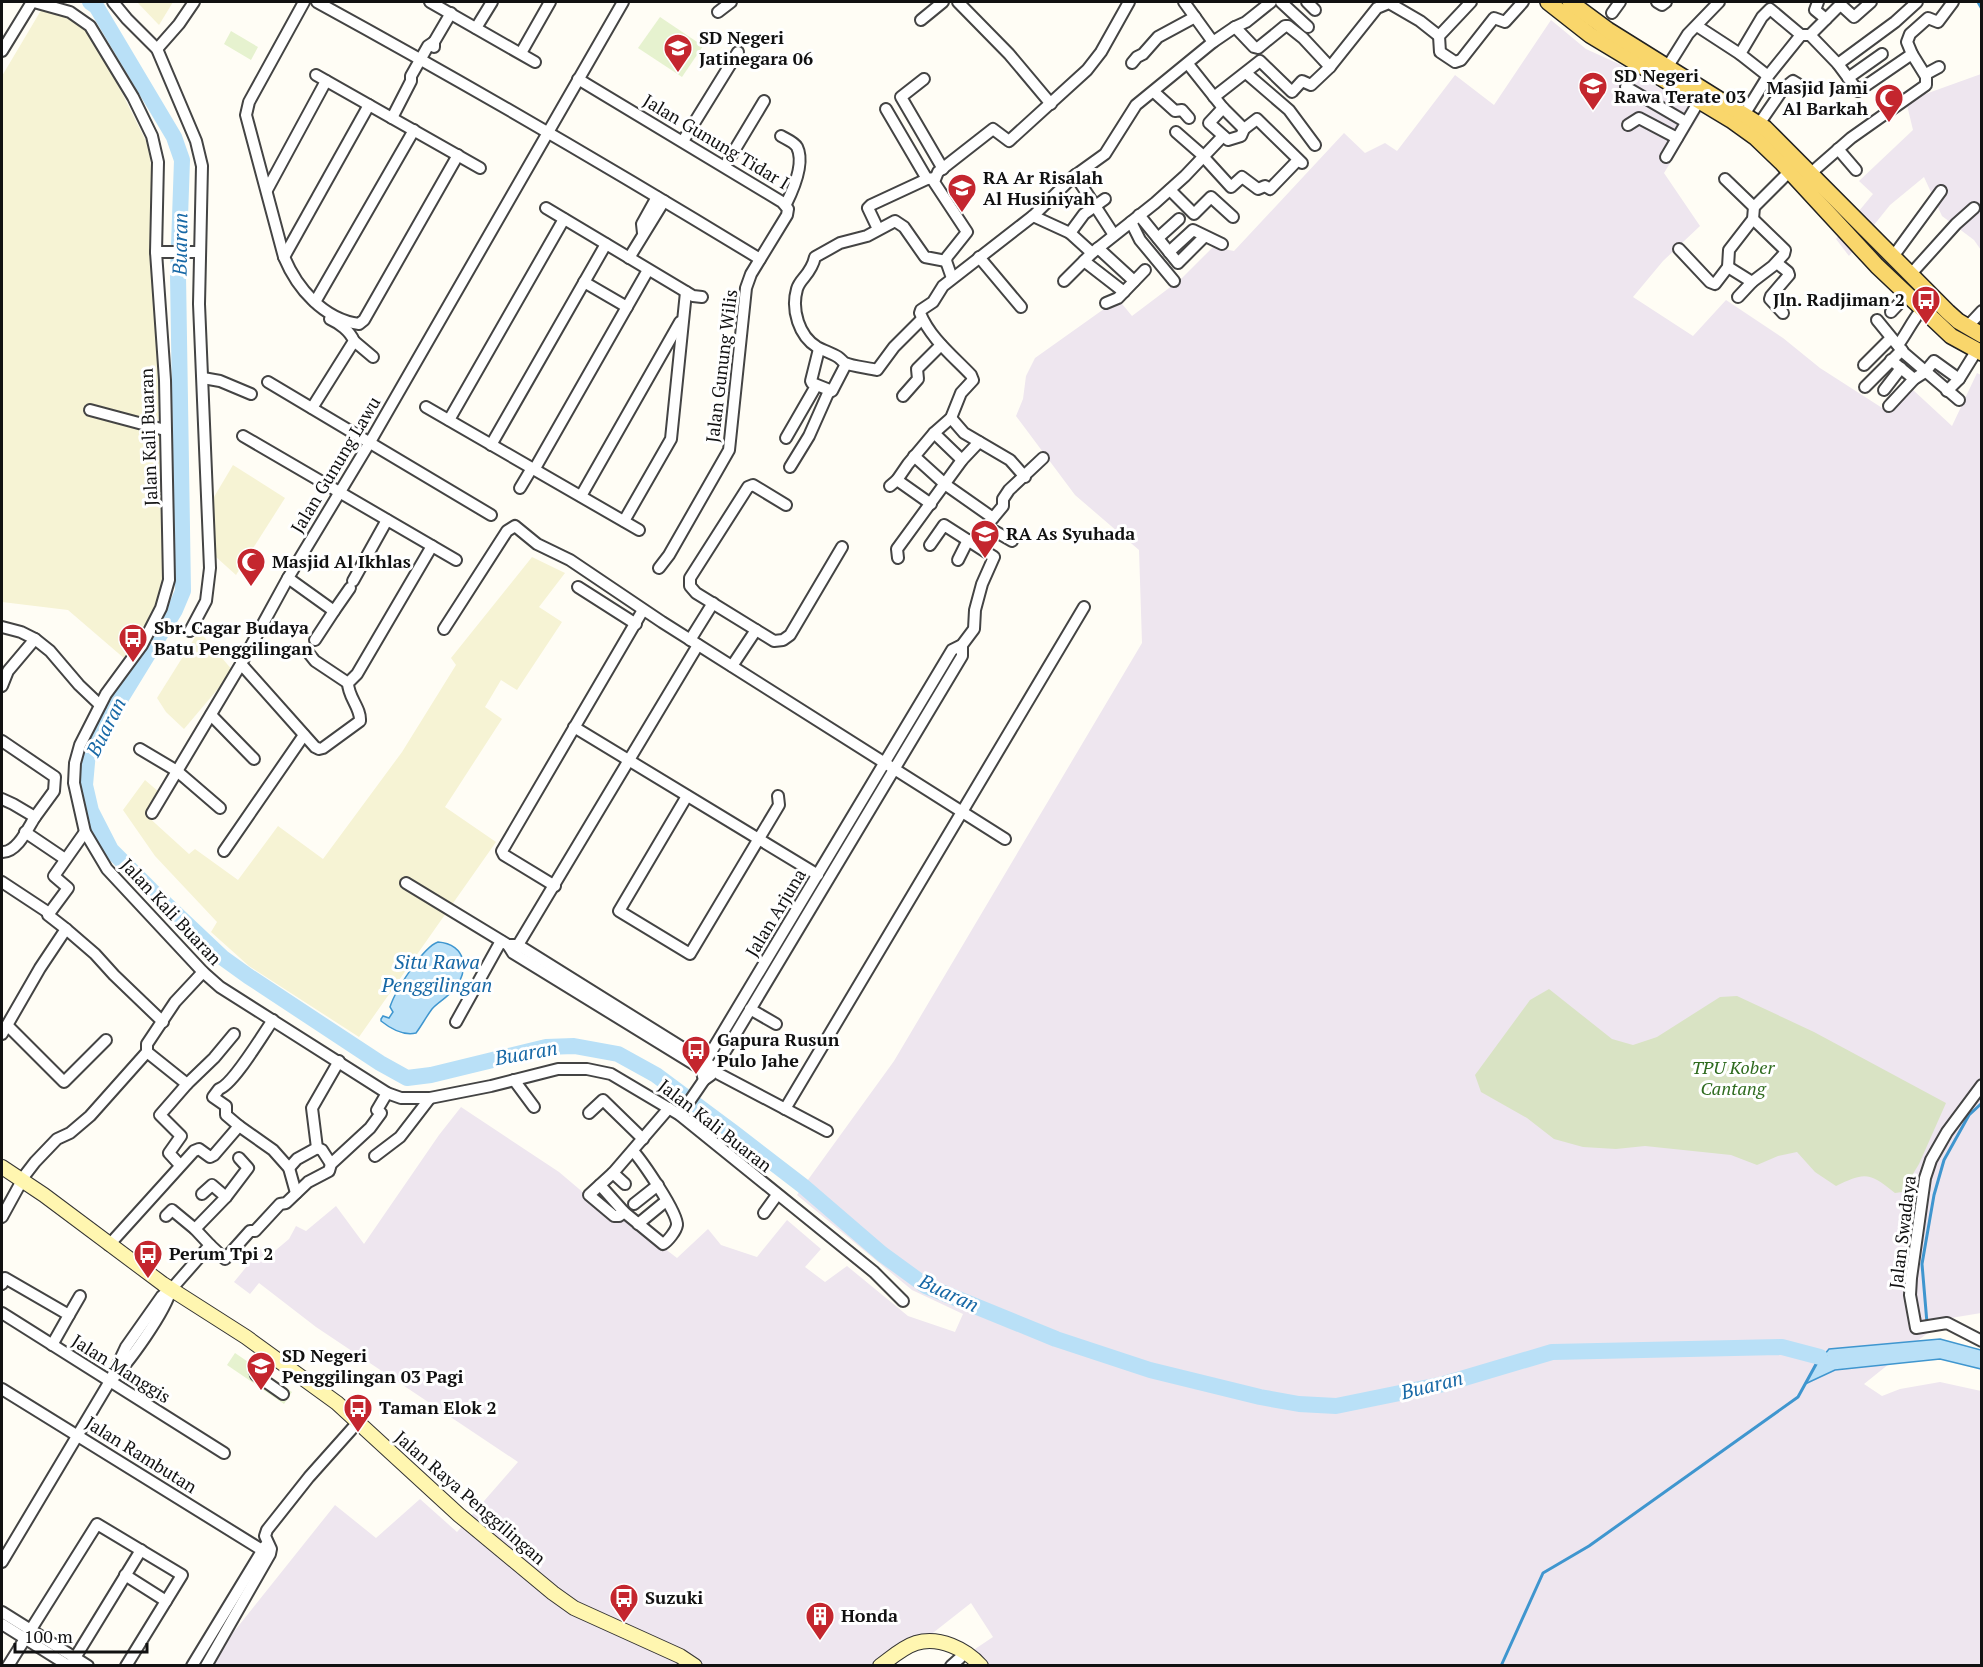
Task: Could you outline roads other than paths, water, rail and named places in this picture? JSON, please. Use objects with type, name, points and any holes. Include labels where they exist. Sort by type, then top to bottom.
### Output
[{"type":"main road","points":[[1548,2],[1590,35],[1616,43],[1668,66],[1759,124],[1958,321],[1982,335]]},
{"type":"main road","points":[[1571,2],[1616,43],[1699,101],[1745,129],[1790,171],[1866,255],[1907,295],[1951,336],[1979,352]]},
{"type":"main road","name":"Jalan Raya Penggilingan","points":[[2,1167],[171,1289],[315,1386],[359,1421],[401,1463],[553,1593],[574,1608],[681,1656],[695,1665]]},
{"type":"main road","points":[[880,1665],[912,1644],[925,1641],[956,1647],[970,1654],[981,1665]]},
{"type":"street","points":[[2,50],[33,2]]},
{"type":"street","name":"Jalan Kali Buaran","points":[[33,2],[70,12],[90,26],[134,97],[152,136],[158,162],[169,580],[161,608],[142,645],[106,694],[80,745],[75,763],[74,783],[85,832],[107,869],[203,972],[220,987],[387,1093],[401,1098],[430,1098],[558,1069],[587,1069],[611,1074],[669,1108],[682,1113],[777,1195],[874,1272],[903,1300]]},
{"type":"street","points":[[113,2],[157,49],[196,141],[202,166],[198,252],[199,304],[210,568],[206,601],[190,631]]},
{"type":"street","points":[[157,49],[179,24],[194,2]]},
{"type":"street","points":[[304,2],[249,102],[246,115],[284,257],[291,274],[317,308],[339,324],[373,357]]},
{"type":"street","points":[[317,2],[423,60],[760,259]]},
{"type":"street","points":[[432,2],[535,62]]},
{"type":"street","points":[[476,28],[492,2]]},
{"type":"street","points":[[520,53],[550,2]]},
{"type":"street","name":"Jalan Gunung Lawu","points":[[152,813],[370,442],[623,2]]},
{"type":"street","points":[[718,12],[731,2]]},
{"type":"street","points":[[921,20],[943,2]]},
{"type":"street","points":[[958,2],[1009,54],[1051,104]]},
{"type":"street","points":[[878,229],[868,208],[871,205],[935,175],[993,129],[1010,141],[1051,104],[1095,61],[1129,2]]},
{"type":"street","points":[[1184,2],[1214,42]]},
{"type":"street","points":[[931,504],[894,483],[914,456],[951,418],[961,393],[973,380],[971,375],[941,345],[922,319],[921,310],[933,302],[943,286],[952,278],[1033,216],[1076,175],[1105,154],[1136,105],[1214,42],[1246,22],[1271,2]]},
{"type":"street","points":[[1281,2],[1308,27]]},
{"type":"street","points":[[1307,2],[1315,10]]},
{"type":"street","points":[[1471,2],[1439,36],[1440,52],[1455,62],[1458,62],[1494,18],[1505,22],[1523,2]]},
{"type":"street","points":[[1612,14],[1620,2]]},
{"type":"street","points":[[1657,2],[1662,5],[1666,2]]},
{"type":"street","points":[[1668,66],[1688,34],[1719,2]]},
{"type":"street","points":[[1818,2],[1815,10],[1826,19]]},
{"type":"street","points":[[1744,115],[1768,76],[1805,35],[1840,6],[1852,17],[1857,16],[1871,2]]},
{"type":"street","points":[[1838,64],[1895,22],[1913,3],[1928,18],[1938,22],[1953,2]]},
{"type":"street","points":[[1214,97],[1260,61],[1292,92],[1302,81],[1311,85],[1330,67],[1377,8],[1389,3],[1420,21],[1439,36]]},
{"type":"street","points":[[1740,54],[1771,5],[1838,64],[1860,91],[1912,54]]},
{"type":"street","points":[[392,118],[411,81],[411,76],[451,13]]},
{"type":"street","points":[[1132,63],[1158,37],[1195,17]]},
{"type":"street","points":[[1810,173],[1851,138],[1926,85],[1925,75],[1907,45],[1907,38],[1928,18]]},
{"type":"street","points":[[1235,27],[1254,47],[1258,48],[1288,26],[1303,38],[1330,67]]},
{"type":"street","points":[[1697,26],[1740,54],[1768,76]]},
{"type":"street","points":[[683,141],[738,52]]},
{"type":"street","points":[[1848,78],[1882,54]]},
{"type":"street","points":[[1188,64],[1223,108],[1244,129]]},
{"type":"street","points":[[1925,75],[1939,67]]},
{"type":"street","points":[[1246,73],[1289,111],[1316,145]]},
{"type":"street","points":[[267,190],[321,78],[480,168]]},
{"type":"street","name":"Jalan Gunung Tidar I","points":[[578,79],[786,204],[787,215],[760,259]]},
{"type":"street","points":[[924,80],[901,97],[935,175],[934,182],[967,232],[946,261]]},
{"type":"street","points":[[1759,124],[1783,89],[1793,81],[1798,84]]},
{"type":"street","points":[[1626,87],[1686,122]]},
{"type":"street","points":[[1154,92],[1175,111],[1182,110],[1189,118]]},
{"type":"street","points":[[1666,157],[1699,101]]},
{"type":"street","points":[[725,166],[764,102]]},
{"type":"street","points":[[284,257],[369,105]]},
{"type":"street","points":[[1176,132],[1231,187],[1242,177],[1260,189],[1265,186],[1270,189],[1300,162],[1257,119],[1244,129],[1241,136],[1232,141],[1228,140],[1209,123],[1223,108]]},
{"type":"street","points":[[886,109],[935,175]]},
{"type":"street","points":[[1628,125],[1639,118],[1677,138]]},
{"type":"street","points":[[317,308],[414,130]]},
{"type":"street","points":[[781,136],[794,144],[799,154],[799,171],[786,204]]},
{"type":"street","points":[[1064,281],[1095,250],[1170,190],[1223,136]]},
{"type":"street","points":[[1838,149],[1856,170]]},
{"type":"street","points":[[317,308],[348,322],[358,324],[364,320],[458,156]]},
{"type":"street","points":[[1679,249],[1692,265],[1715,284],[1728,267],[1730,250],[1753,213],[1790,171]]},
{"type":"street","points":[[1076,175],[1100,202],[1114,235]]},
{"type":"street","points":[[1725,179],[1785,250],[1777,263],[1752,282],[1738,297]]},
{"type":"street","points":[[1170,190],[1194,214],[1211,197],[1233,217]]},
{"type":"street","points":[[1892,258],[1941,191]]},
{"type":"street","points":[[629,258],[643,233],[642,224],[661,199]]},
{"type":"street","points":[[1070,233],[1084,214],[1100,202]]},
{"type":"street","points":[[546,208],[693,296],[702,297]]},
{"type":"street","points":[[1910,275],[1956,224],[1974,208]]},
{"type":"street","points":[[1033,216],[1070,233],[1134,281]]},
{"type":"street","points":[[448,420],[564,219]]},
{"type":"street","points":[[1135,219],[1158,238],[1168,252],[1193,230],[1222,244]]},
{"type":"street","points":[[1135,219],[1140,240],[1174,281]]},
{"type":"street","points":[[1158,238],[1179,219]]},
{"type":"street","points":[[922,319],[894,347],[877,370],[846,364],[837,356],[819,349],[804,335],[796,314],[795,296],[799,284],[807,277],[815,257],[840,243],[867,236],[895,221],[900,223],[925,257],[946,261]]},
{"type":"street","points":[[491,445],[606,244]]},
{"type":"street","points":[[159,252],[198,252]]},
{"type":"street","points":[[979,256],[1021,307]]},
{"type":"street","name":"Jalan Gunung Wilis","points":[[659,568],[669,555],[729,450],[746,288],[760,259]]},
{"type":"street","points":[[946,261],[952,278]]},
{"type":"street","points":[[1083,261],[1124,292]]},
{"type":"street","points":[[1777,263],[1789,275],[1770,299],[1783,313]]},
{"type":"street","points":[[1728,267],[1752,282]]},
{"type":"street","points":[[520,488],[648,270]]},
{"type":"street","points":[[1106,303],[1118,298],[1144,270]]},
{"type":"street","points":[[584,282],[627,307]]},
{"type":"street","points":[[624,521],[671,439],[686,292]]},
{"type":"street","points":[[1891,312],[1907,295]]},
{"type":"street","points":[[1864,364],[1897,344],[1906,335],[1909,324],[1922,309]]},
{"type":"street","points":[[1967,327],[1982,311]]},
{"type":"street","points":[[581,496],[683,317]]},
{"type":"street","points":[[1877,320],[1925,372],[1959,400]]},
{"type":"street","points":[[312,408],[354,340]]},
{"type":"street","points":[[1865,387],[1891,360],[1897,344]]},
{"type":"street","points":[[903,396],[918,379],[916,369],[941,345]]},
{"type":"street","points":[[819,349],[811,381],[816,386],[829,391]]},
{"type":"street","points":[[1947,391],[1979,352]]},
{"type":"street","points":[[1891,360],[1914,379]]},
{"type":"street","points":[[1889,406],[1934,361],[1959,379]]},
{"type":"street","points":[[790,467],[809,436],[829,391],[835,388],[846,364]]},
{"type":"street","points":[[1884,390],[1901,368]]},
{"type":"street","points":[[202,378],[220,381],[251,394]]},
{"type":"street","points":[[268,382],[491,515]]},
{"type":"street","points":[[786,438],[816,386]]},
{"type":"street","points":[[426,407],[639,530]]},
{"type":"street","points":[[90,410],[165,430]]},
{"type":"street","points":[[951,418],[964,433],[1010,460],[1025,477]]},
{"type":"street","points":[[934,434],[962,460]]},
{"type":"street","points":[[243,436],[456,560]]},
{"type":"street","points":[[898,558],[897,549],[946,485],[962,460],[979,442]]},
{"type":"street","points":[[914,456],[946,485],[993,518]]},
{"type":"street","points":[[1012,541],[988,526],[1002,506],[1003,499],[1009,490],[1043,458]]},
{"type":"street","points":[[786,505],[753,485],[748,487],[690,578],[690,586],[696,593],[774,641],[783,640],[790,635],[842,547]]},
{"type":"street","points":[[315,640],[351,585],[387,520]]},
{"type":"street","points":[[890,766],[920,728],[962,656],[963,645],[974,629],[975,610],[982,584],[994,557],[944,525],[930,545]]},
{"type":"street","points":[[444,629],[507,531],[515,526],[537,544],[570,560],[644,610],[1005,839]]},
{"type":"street","points":[[958,560],[968,540]]},
{"type":"street","points":[[241,664],[319,749],[358,725],[360,716],[348,692],[348,684],[357,674],[432,546]]},
{"type":"street","points":[[288,578],[334,611]]},
{"type":"street","points":[[578,587],[636,624]]},
{"type":"street","points":[[456,1022],[555,886],[630,760],[713,603]]},
{"type":"street","points":[[786,1109],[1084,607]]},
{"type":"street","points":[[555,886],[504,855],[502,851],[644,610]]},
{"type":"street","points":[[2,627],[35,639],[50,651],[79,686],[100,705]]},
{"type":"street","points":[[732,666],[756,630]]},
{"type":"street","points":[[2,686],[9,671],[35,639]]},
{"type":"street","points":[[890,766],[909,722],[952,650],[963,645]]},
{"type":"street","points":[[307,651],[317,663],[348,684]]},
{"type":"street","points":[[211,714],[254,759]]},
{"type":"street","points":[[909,722],[920,728]]},
{"type":"street","points":[[574,727],[818,875]]},
{"type":"street","points":[[224,851],[304,735]]},
{"type":"street","points":[[2,741],[55,777],[54,792],[13,848],[2,852]]},
{"type":"street","points":[[140,749],[177,771],[220,808]]},
{"type":"street","name":"Jalan Arjuna","points":[[708,1073],[767,969],[890,766]]},
{"type":"street","points":[[687,796],[619,911],[690,954],[779,806],[778,796]]},
{"type":"street","points":[[2,799],[35,817]]},
{"type":"street","points":[[25,832],[62,864]]},
{"type":"street","points":[[49,913],[68,888],[55,878],[85,832]]},
{"type":"street","name":"Jalan Arjuna","points":[[814,891],[818,875],[850,833]]},
{"type":"street","points":[[2,882],[49,913],[48,916],[95,954],[163,1022]]},
{"type":"street","points":[[406,883],[618,1012],[708,1073],[786,1109],[827,1131]]},
{"type":"street","points":[[66,929],[40,968],[5,1030],[64,1082],[106,1040]]},
{"type":"street","name":"Jalan Arjuna","points":[[682,1113],[750,1009],[767,969]]},
{"type":"street","points":[[2,1218],[23,1180],[50,1146],[57,1138],[77,1128],[90,1116],[147,1052],[147,1044],[175,1002],[203,972]]},
{"type":"street","points":[[750,1009],[776,1024]]},
{"type":"street","points":[[273,1020],[238,1072],[213,1096],[226,1106],[226,1115],[273,1150],[289,1168],[296,1193]]},
{"type":"street","points":[[180,1165],[169,1153],[181,1136],[160,1115],[234,1034]]},
{"type":"street","points":[[147,1052],[188,1084]]},
{"type":"street","points":[[317,1148],[312,1108],[339,1061]]},
{"type":"street","points":[[514,1080],[534,1107]]},
{"type":"street","name":"Jalan Swadaya","points":[[1982,1085],[1947,1132],[1931,1160],[1925,1178],[1910,1295],[1919,1327],[1947,1323],[1982,1341]]},
{"type":"street","points":[[166,1216],[172,1210],[225,1259],[250,1231],[255,1231],[273,1210],[308,1182],[329,1171],[332,1164],[370,1128],[381,1113],[377,1110],[387,1093]]},
{"type":"street","points":[[375,1156],[400,1137],[430,1098]]},
{"type":"street","points":[[589,1113],[603,1100],[643,1139]]},
{"type":"street","points":[[633,1151],[658,1185],[677,1224],[665,1244],[624,1212],[619,1216],[614,1216],[590,1197],[590,1194],[613,1173],[669,1108]]},
{"type":"street","points":[[109,1245],[197,1149],[210,1157],[214,1155],[239,1126]]},
{"type":"street","points":[[317,1148],[322,1150],[332,1164]]},
{"type":"street","points":[[289,1168],[297,1159],[317,1148]]},
{"type":"street","points":[[195,1229],[226,1197],[249,1168],[239,1158]]},
{"type":"street","points":[[613,1173],[625,1184]]},
{"type":"street","points":[[202,1194],[212,1185],[226,1197]]},
{"type":"street","points":[[634,1204],[658,1185]]},
{"type":"street","points":[[764,1213],[777,1195]]},
{"type":"street","points":[[638,1224],[666,1201]]},
{"type":"street","points":[[2,1562],[110,1381],[122,1370],[150,1328],[168,1300],[171,1289],[210,1245]]},
{"type":"street","points":[[2,1284],[5,1278],[69,1315]]},
{"type":"street","points":[[52,1345],[80,1296]]},
{"type":"street","name":"Jalan Manggis","points":[[2,1313],[224,1453]]},
{"type":"street","points":[[266,1351],[255,1373],[282,1394]]},
{"type":"street","name":"Jalan Rambutan","points":[[2,1389],[265,1547]]},
{"type":"street","points":[[192,1665],[265,1547],[267,1530],[359,1421]]},
{"type":"street","points":[[8,1665],[95,1525],[98,1525],[182,1573],[126,1665]]},
{"type":"street","points":[[206,1665],[270,1554],[271,1549],[265,1547]]},
{"type":"street","points":[[71,1663],[141,1550]]},
{"type":"street","points":[[125,1575],[166,1601]]},
{"type":"street","points":[[2,1612],[27,1634],[71,1663],[88,1665]]},
{"type":"street","points":[[2,1624],[27,1634]]},
{"type":"street","points":[[951,1665],[960,1658]]},
{"type":"water","name":"Situ Rawa Penggilingan","points":[[438,942],[455,948],[460,953],[464,967],[459,983],[432,1009],[416,1033],[406,1034],[393,1029],[381,1019],[383,1016],[389,1018],[393,1012],[390,1007],[403,981],[425,952]]},
{"type":"water","points":[[1940,1339],[1981,1350],[1981,1369],[1940,1359],[1835,1370],[1805,1384],[1815,1366],[1829,1349]]},
{"type":"waterway","name":"Buaran","points":[[90,2],[96,6],[174,137],[182,160],[178,275],[183,591],[175,610],[88,752],[85,785],[91,811],[111,850],[223,958],[380,1063],[407,1078],[431,1075],[546,1047],[574,1046],[618,1054],[656,1075],[734,1133],[803,1186],[882,1254],[926,1286],[1056,1339],[1150,1370],[1260,1397],[1299,1404],[1336,1406],[1444,1384],[1552,1352],[1782,1347],[1820,1357]]},
{"type":"waterway","points":[[1978,2],[1982,9]]},
{"type":"waterway","points":[[1927,1323],[1922,1264],[1934,1195],[1944,1160],[1969,1115],[1982,1103]]},
{"type":"waterway","points":[[1501,1666],[1543,1573],[1589,1546],[1798,1397],[1820,1357],[1826,1356]]},
{"type":"place","name":"SD Negeri Jatinegara 06","points":[[678,74]]},
{"type":"place","name":"SD Negeri Rawa Terate 03","points":[[1593,112]]},
{"type":"place","name":"Masjid Jami Al Barkah","points":[[1889,124]]},
{"type":"place","name":"RA Ar Risalah Al Husiniyah","points":[[962,214]]},
{"type":"place","name":"Jln. Radjiman 2","points":[[1926,326]]},
{"type":"place","name":"RA As Syuhada","points":[[985,560]]},
{"type":"place","name":"Masjid Al Ikhlas","points":[[251,588]]},
{"type":"place","name":"Sbr. Cagar Budaya Batu Penggilingan","points":[[133,664]]},
{"type":"place","name":"Gapura Rusun Pulo Jahe","points":[[696,1076]]},
{"type":"place","name":"Perum Tpi 2","points":[[148,1280]]},
{"type":"place","name":"SD Negeri Penggilingan 03 Pagi","points":[[261,1392]]},
{"type":"place","name":"Taman Elok 2","points":[[358,1434]]},
{"type":"place","name":"Suzuki","points":[[624,1624]]},
{"type":"place","name":"Honda","points":[[820,1642]]},
{"type":"park label","name":"TPU Kober Cantang","points":[[1733,1078]]}]
